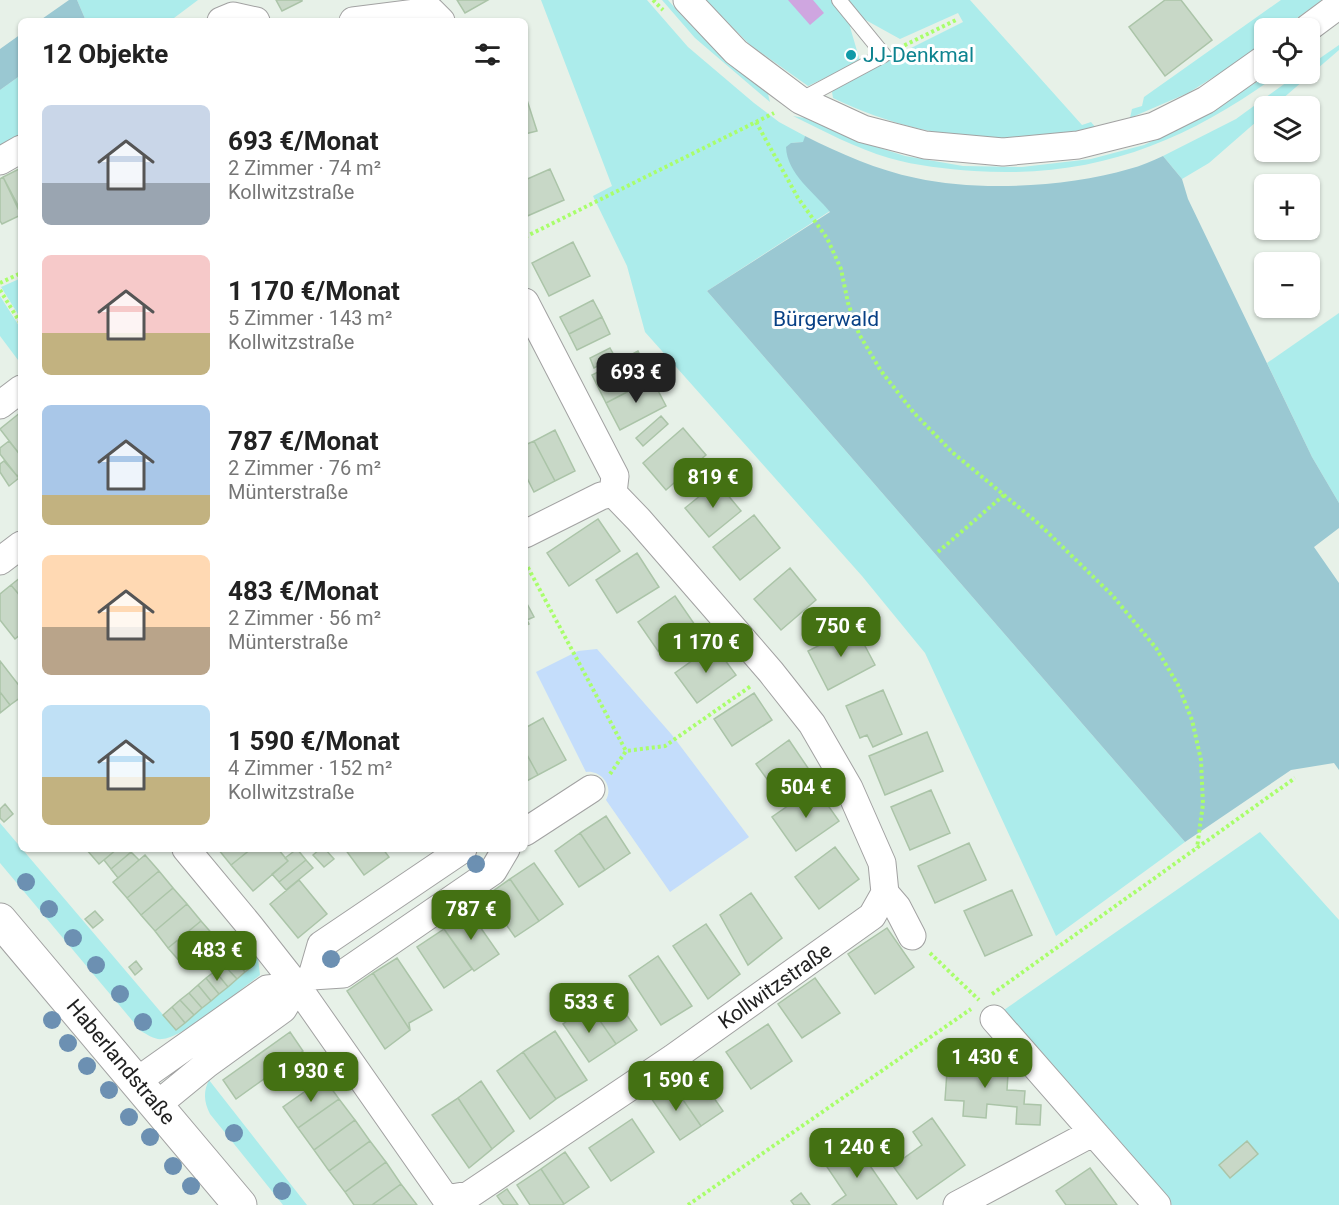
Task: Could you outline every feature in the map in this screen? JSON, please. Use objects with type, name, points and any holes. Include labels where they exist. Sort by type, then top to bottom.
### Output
[{"type":"street","points":[[687,0],[736,52],[800,100],[862,129],[925,144],[1003,153],[1078,144],[1154,126],[1206,100],[1254,66]]},
{"type":"street","points":[[1320,19],[1339,5]]},
{"type":"street","points":[[376,18],[431,11],[438,18]]},
{"type":"street","points":[[0,161],[18,151]]},
{"type":"street","points":[[528,308],[615,476],[613,493]]},
{"type":"street","points":[[0,405],[18,391]]},
{"type":"street","points":[[528,532],[601,496],[613,493]]},
{"type":"street","points":[[613,493],[771,672],[812,724],[849,788],[882,863],[885,893],[897,906],[912,936]]},
{"type":"street","points":[[0,561],[18,547]]},
{"type":"street","points":[[528,829],[591,789]]},
{"type":"street","name":"Kollwitzstraße","points":[[189,852],[304,981],[446,1199],[469,1195],[673,1058],[872,916],[885,893]]},
{"type":"street","points":[[147,1093],[207,1064],[283,1010],[304,981],[321,945],[459,852]]},
{"type":"street","points":[[304,981],[343,974],[493,871],[504,852]]},
{"type":"street","name":"Haberlandstraße","points":[[0,920],[240,1205]]},
{"type":"street","points":[[994,1019],[1157,1205]]},
{"type":"street","points":[[957,1205],[1092,1133]]},
{"type":"lane","points":[[800,100],[885,55],[839,0]]},
{"type":"path","points":[[885,55],[956,20]]},
{"type":"path","points":[[528,236],[800,100]]},
{"type":"path","points":[[756,122],[798,198],[827,238],[841,269],[848,303],[859,334],[881,371],[914,413],[952,452],[1039,524],[1112,596],[1156,648],[1178,685],[1192,720],[1202,760],[1203,804],[1197,848]]},
{"type":"path","points":[[0,283],[18,274]]},
{"type":"path","points":[[0,290],[18,319]]},
{"type":"path","points":[[938,552],[1004,495]]},
{"type":"path","points":[[528,568],[626,751]]},
{"type":"path","points":[[591,789],[606,779],[626,751],[665,746],[771,672]]},
{"type":"path","points":[[912,936],[964,984],[994,1019]]},
{"type":"shaded area","points":[[77,0],[198,0],[174,18],[85,18]]},
{"type":"shaded area","points":[[541,0],[647,0],[688,47],[754,103],[779,122],[805,136],[804,142],[791,143],[801,180],[830,211],[707,291],[1185,842],[1056,936],[925,653],[862,576],[645,332],[627,266],[593,196],[612,186]]},
{"type":"shaded area","points":[[662,0],[668,0],[716,50],[768,94],[770,102],[695,38]]},
{"type":"shaded area","points":[[706,0],[970,0],[1082,125],[1091,122],[1097,129],[1033,138],[981,138],[905,125],[857,109],[833,98],[832,92],[841,83],[963,22],[958,13],[900,39],[862,18],[850,27],[860,61],[808,86],[749,44]]},
{"type":"shaded area","points":[[788,0],[813,0],[824,13],[810,25]]},
{"type":"shaded area","points":[[1281,0],[1322,0],[1297,18],[1256,18]]},
{"type":"shaded area","points":[[1254,19],[1254,49],[1233,65],[1188,93],[1130,118],[1132,109],[1142,106],[1144,97]]},
{"type":"shaded area","points":[[1339,45],[1339,50],[1320,66],[1320,58]]},
{"type":"shaded area","points":[[18,77],[18,136],[0,151],[0,90]]},
{"type":"shaded area","points":[[1254,84],[1264,84],[1208,119],[1172,137],[1136,151],[1098,162],[1059,169],[1018,172],[942,168],[889,158],[840,139],[793,116],[805,118],[855,140],[905,156],[963,166],[1022,167],[1091,159],[1144,145],[1204,116]]},
{"type":"shaded area","points":[[1284,84],[1300,84],[1286,96],[1268,96]]},
{"type":"shaded area","points":[[1254,106],[1254,124],[1209,163],[1182,179],[1163,156],[1236,119]]},
{"type":"shaded area","points":[[18,279],[18,314],[1,287]]},
{"type":"shaded area","points":[[0,296],[18,324],[18,360],[0,336]]},
{"type":"shaded area","points":[[1339,313],[1339,503],[1312,457],[1267,363]]},
{"type":"shaded area","points":[[597,649],[672,735],[749,837],[670,892],[606,800],[608,789],[605,780],[597,774],[586,772],[536,672],[578,651]]},
{"type":"shaded area","points":[[0,823],[18,844],[18,852],[25,852],[176,1030],[254,965],[241,949],[246,942],[258,958],[260,975],[183,1031],[171,1037],[154,1038],[141,1031],[0,863]]},
{"type":"shaded area","points":[[1260,832],[1339,920],[1339,1205],[1172,1205],[1001,1012]]},
{"type":"shaded area","points":[[209,1080],[307,1205],[283,1205],[210,1114],[205,1097]]},
{"type":"green space","points":[[69,0],[77,0],[85,18],[43,18]]},
{"type":"green space","points":[[18,36],[18,77],[0,90],[0,49]]},
{"type":"green space","name":"Bürgerwald","points":[[805,136],[887,171],[916,178],[967,185],[1023,186],[1078,180],[1133,168],[1163,156],[1182,179],[1188,199],[1312,457],[1339,503],[1339,528],[1314,547],[1339,583],[1339,770],[1334,763],[1291,770],[1185,842],[707,291],[830,212],[802,182],[788,157],[786,147],[791,143],[803,142]]},
{"type":"building","points":[[276,0],[302,0],[302,1],[282,11]]},
{"type":"building","points":[[457,0],[488,0],[465,13]]},
{"type":"building","points":[[1165,0],[1181,0],[1212,40],[1165,76],[1129,27]]},
{"type":"building","points":[[528,103],[537,131],[528,133]]},
{"type":"building","points":[[550,169],[564,200],[528,216],[528,179]]},
{"type":"building","points":[[18,170],[18,205],[3,177]]},
{"type":"building","points":[[3,177],[18,209],[18,216],[2,224],[0,221],[0,179]]},
{"type":"building","points":[[573,242],[590,276],[549,296],[532,263]]},
{"type":"building","points":[[593,300],[602,317],[569,334],[560,317]]},
{"type":"building","points":[[602,317],[610,334],[577,350],[569,334]]},
{"type":"building","points":[[610,348],[615,357],[594,368],[590,358]]},
{"type":"building","points":[[638,351],[652,379],[606,403],[592,375]]},
{"type":"building","points":[[652,379],[666,406],[620,430],[606,403]]},
{"type":"building","points":[[18,414],[18,452],[0,429]]},
{"type":"building","points":[[661,416],[668,424],[643,446],[636,438]]},
{"type":"building","points":[[683,428],[706,455],[666,490],[643,463]]},
{"type":"building","points":[[555,430],[575,471],[555,481],[534,441]]},
{"type":"building","points":[[9,441],[18,452],[17,476],[0,454],[0,448]]},
{"type":"building","points":[[534,441],[555,481],[534,492],[528,480],[528,444]]},
{"type":"building","points":[[4,461],[18,477],[9,486],[0,472],[0,464]]},
{"type":"building","points":[[717,482],[741,511],[709,537],[685,508]]},
{"type":"building","points":[[754,515],[780,548],[740,580],[713,547]]},
{"type":"building","points":[[598,519],[620,551],[569,586],[547,553]]},
{"type":"building","points":[[637,553],[659,587],[617,613],[596,580]]},
{"type":"building","points":[[790,568],[816,600],[781,630],[754,599]]},
{"type":"building","points":[[18,579],[18,593],[11,585]]},
{"type":"building","points":[[11,585],[18,593],[18,636],[15,639],[0,620],[0,594]]},
{"type":"building","points":[[675,596],[695,625],[658,651],[638,622]]},
{"type":"building","points":[[528,606],[534,617],[528,620]]},
{"type":"building","points":[[855,627],[875,665],[828,690],[808,651]]},
{"type":"building","points":[[714,645],[736,675],[697,703],[675,673]]},
{"type":"building","points":[[0,661],[18,684],[18,699],[10,705],[0,692]]},
{"type":"building","points":[[883,690],[902,734],[873,747],[867,735],[860,738],[846,706]]},
{"type":"building","points":[[0,692],[10,705],[0,713]]},
{"type":"building","points":[[754,693],[772,720],[732,746],[714,719]]},
{"type":"building","points":[[543,718],[566,760],[538,775],[528,757],[528,726]]},
{"type":"building","points":[[927,732],[943,771],[885,795],[869,756]]},
{"type":"building","points":[[789,740],[810,771],[778,794],[756,764]]},
{"type":"building","points":[[528,757],[538,775],[528,780]]},
{"type":"building","points":[[815,787],[839,821],[796,851],[772,817]]},
{"type":"building","points":[[931,790],[950,833],[910,850],[891,807]]},
{"type":"building","points":[[5,804],[13,814],[4,822],[0,818],[0,809]]},
{"type":"building","points":[[606,816],[630,853],[605,870],[580,833]]},
{"type":"building","points":[[580,833],[605,870],[579,887],[555,851]]},
{"type":"building","points":[[969,843],[986,880],[935,903],[918,866]]},
{"type":"building","points":[[835,847],[859,879],[819,909],[795,877]]},
{"type":"building","points":[[89,852],[113,852],[99,864]]},
{"type":"building","points":[[113,852],[131,852],[111,869],[104,860]]},
{"type":"building","points":[[131,852],[139,860],[118,878],[111,869]]},
{"type":"building","points":[[220,852],[247,852],[231,865]]},
{"type":"building","points":[[247,852],[280,852],[288,861],[253,891],[231,865]]},
{"type":"building","points":[[293,852],[299,852],[306,860],[279,882],[272,874],[288,861],[285,858]]},
{"type":"building","points":[[316,852],[328,852],[334,859],[324,867],[313,855]]},
{"type":"building","points":[[347,852],[385,852],[389,857],[364,875]]},
{"type":"building","points":[[145,855],[159,871],[127,898],[113,882]]},
{"type":"building","points":[[306,860],[313,868],[286,890],[279,882]]},
{"type":"building","points":[[534,863],[563,904],[539,921],[510,879]]},
{"type":"building","points":[[159,871],[173,888],[141,915],[127,898]]},
{"type":"building","points":[[510,879],[539,921],[515,937],[486,896]]},
{"type":"building","points":[[299,880],[327,914],[298,938],[270,904]]},
{"type":"building","points":[[173,888],[187,904],[155,931],[141,915]]},
{"type":"building","points":[[1012,890],[1032,935],[985,956],[964,911]]},
{"type":"building","points":[[751,893],[782,938],[748,965],[720,915]]},
{"type":"building","points":[[187,904],[201,921],[168,948],[155,931]]},
{"type":"building","points":[[95,911],[103,920],[93,928],[85,919]]},
{"type":"building","points":[[469,911],[499,954],[474,971],[444,929]]},
{"type":"building","points":[[201,921],[215,937],[182,964],[168,948]]},
{"type":"building","points":[[706,924],[740,974],[708,999],[673,946]]},
{"type":"building","points":[[887,928],[914,967],[875,994],[848,954]]},
{"type":"building","points":[[444,929],[472,969],[444,988],[417,947]]},
{"type":"building","points":[[241,949],[254,965],[245,972],[232,956]]},
{"type":"building","points":[[232,956],[245,972],[237,979],[223,964]]},
{"type":"building","points":[[658,956],[692,1006],[661,1025],[629,976]]},
{"type":"building","points":[[397,958],[432,1010],[409,1023],[410,1030],[373,973]]},
{"type":"building","points":[[136,961],[142,969],[135,975],[129,967]]},
{"type":"building","points":[[223,964],[237,979],[228,987],[215,971]]},
{"type":"building","points":[[215,971],[228,987],[219,994],[206,978]]},
{"type":"building","points":[[373,973],[410,1030],[385,1049],[347,991]]},
{"type":"building","points":[[206,978],[219,994],[211,1001],[198,985]]},
{"type":"building","points":[[815,978],[840,1013],[802,1038],[778,1004]]},
{"type":"building","points":[[198,985],[211,1001],[202,1008],[189,993]]},
{"type":"building","points":[[610,991],[637,1030],[616,1044],[589,1005]]},
{"type":"building","points":[[189,993],[202,1008],[194,1015],[180,1000]]},
{"type":"building","points":[[180,1000],[194,1015],[185,1023],[172,1007]]},
{"type":"building","points":[[589,1005],[616,1044],[589,1062],[563,1024]]},
{"type":"building","points":[[172,1007],[185,1023],[176,1030],[163,1015]]},
{"type":"building","points":[[768,1024],[792,1061],[751,1089],[726,1052]]},
{"type":"building","points":[[555,1031],[587,1080],[556,1099],[523,1052]]},
{"type":"building","points":[[290,1032],[303,1051],[236,1099],[223,1080]]},
{"type":"building","points":[[976,1050],[991,1051],[989,1073],[1008,1074],[1007,1090],[1025,1091],[1024,1104],[1041,1105],[1040,1125],[1016,1124],[1017,1107],[987,1104],[986,1118],[963,1116],[964,1101],[945,1100],[948,1057],[976,1059]]},
{"type":"building","points":[[523,1052],[556,1099],[530,1119],[497,1071]]},
{"type":"building","points":[[694,1069],[723,1111],[701,1126],[672,1084]]},
{"type":"building","points":[[324,1078],[339,1099],[298,1128],[283,1107]]},
{"type":"building","points":[[481,1081],[514,1131],[492,1149],[458,1098]]},
{"type":"building","points":[[672,1084],[701,1126],[680,1140],[651,1098]]},
{"type":"building","points":[[458,1098],[492,1149],[469,1168],[432,1115]]},
{"type":"building","points":[[339,1099],[355,1120],[314,1150],[298,1128]]},
{"type":"building","points":[[932,1118],[965,1165],[917,1199],[893,1166],[922,1145],[913,1132]]},
{"type":"building","points":[[632,1119],[654,1152],[611,1181],[589,1148]]},
{"type":"building","points":[[355,1120],[370,1141],[329,1171],[314,1150]]},
{"type":"building","points":[[370,1141],[386,1162],[345,1192],[329,1171]]},
{"type":"building","points":[[853,1141],[897,1205],[832,1205],[846,1195],[823,1161]]},
{"type":"building","points":[[1247,1141],[1258,1154],[1230,1178],[1219,1165]]},
{"type":"building","points":[[565,1152],[589,1187],[564,1204],[541,1169]]},
{"type":"building","points":[[386,1162],[401,1184],[372,1205],[354,1205],[345,1192]]},
{"type":"building","points":[[1090,1168],[1117,1205],[1066,1205],[1056,1191]]},
{"type":"building","points":[[541,1169],[564,1204],[530,1205],[517,1185]]},
{"type":"building","points":[[401,1184],[417,1205],[372,1205]]},
{"type":"building","points":[[507,1189],[518,1205],[504,1205],[497,1196]]},
{"type":"building","points":[[801,1193],[810,1205],[794,1205],[791,1201]]},
{"type":"place","name":"JJ-Denkmal","points":[[851,55]]}]
